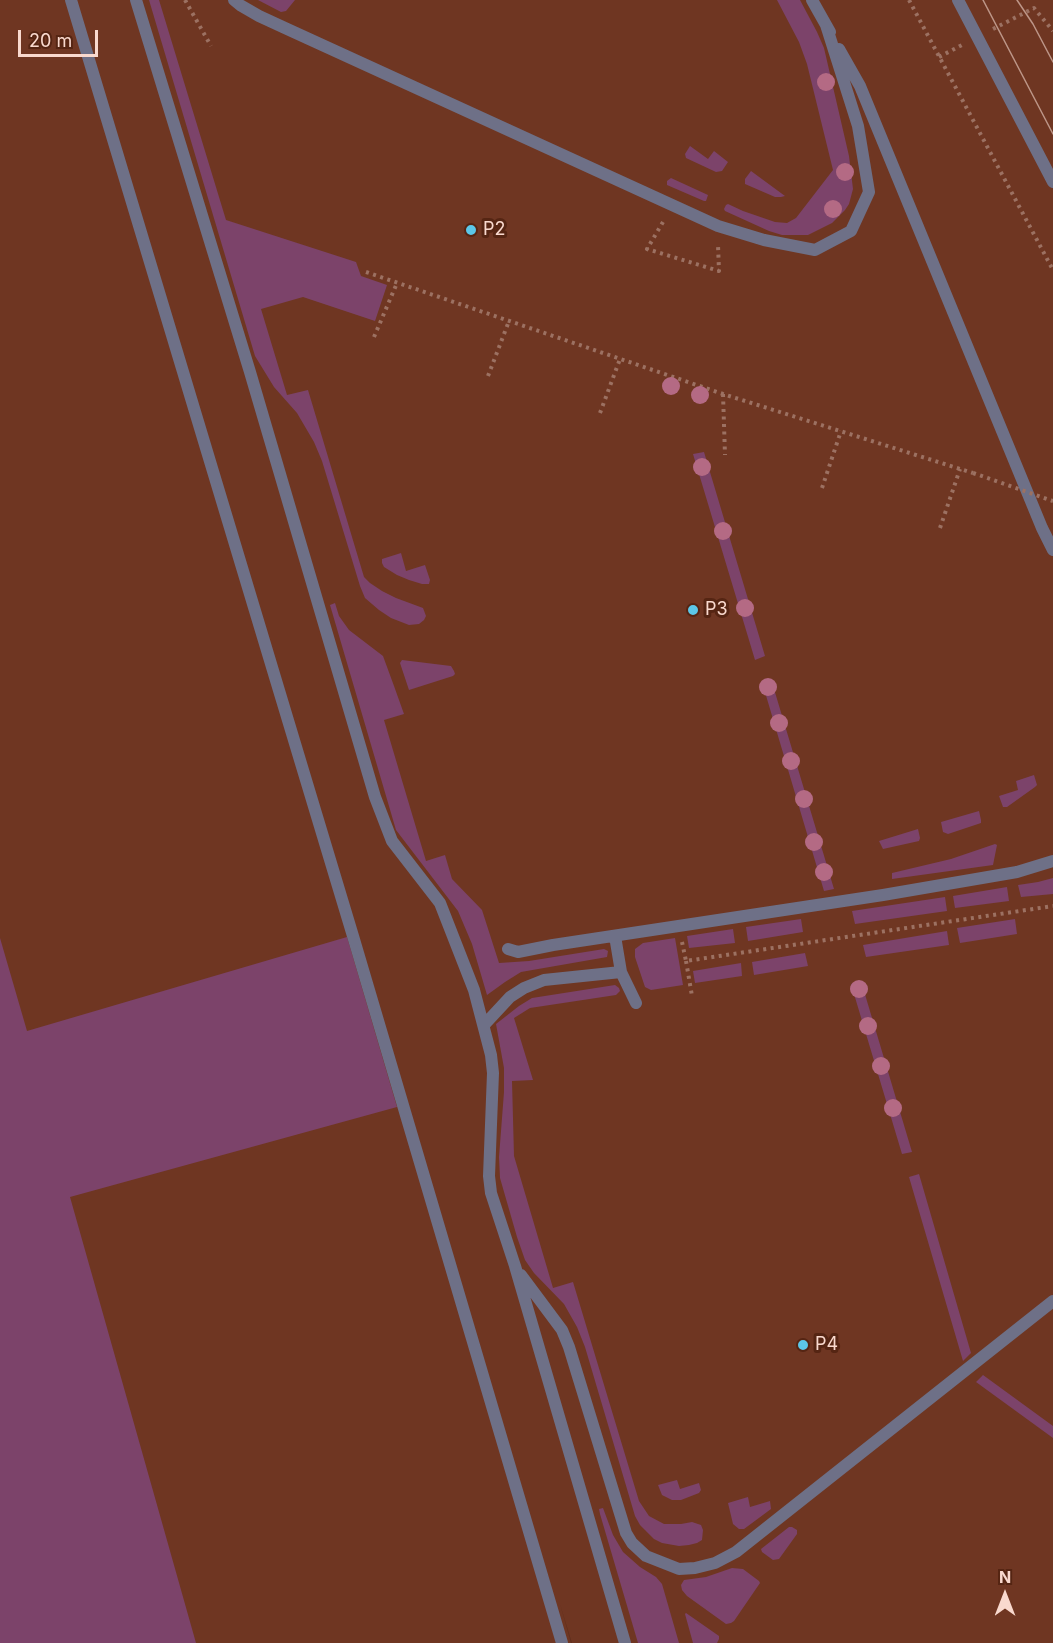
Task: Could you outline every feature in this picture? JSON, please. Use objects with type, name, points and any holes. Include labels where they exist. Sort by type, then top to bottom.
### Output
[{"type":"lane","points":[[71,0],[353,936],[562,1643]]},
{"type":"lane","points":[[135,0],[253,384],[375,797],[392,842],[440,903],[474,990],[491,1055],[493,1073],[489,1176],[491,1193],[625,1643]]},
{"type":"lane","points":[[234,0],[285,28],[718,226],[764,240],[815,250],[851,231],[869,192],[858,126],[826,25]]},
{"type":"lane","points":[[812,0],[860,86],[1053,550]]},
{"type":"lane","points":[[958,0],[1053,182]]},
{"type":"lane","points":[[508,949],[518,952],[883,895],[1017,872],[1053,861]]},
{"type":"lane","points":[[615,936],[621,972],[636,1004]]},
{"type":"lane","points":[[484,1025],[510,997],[544,980],[621,972]]},
{"type":"lane","points":[[514,1266],[562,1330],[626,1533],[632,1543],[646,1556],[679,1569],[714,1563],[736,1552],[1053,1300]]},
{"type":"path","points":[[185,0],[211,46]]},
{"type":"path","points":[[909,0],[1053,270]]},
{"type":"path","points":[[939,57],[1034,8],[1053,31]]},
{"type":"path","points":[[673,205],[647,249],[719,271],[718,226]]},
{"type":"path","points":[[366,272],[723,393],[1053,501]]},
{"type":"path","points":[[374,337],[397,283]]},
{"type":"path","points":[[488,376],[509,321]]},
{"type":"path","points":[[600,413],[620,358]]},
{"type":"path","points":[[723,393],[725,456]]},
{"type":"path","points":[[822,488],[841,431]]},
{"type":"path","points":[[940,528],[960,469]]},
{"type":"path","points":[[686,961],[1053,906]]},
{"type":"path","points":[[678,926],[692,996]]},
{"type":"shaded area","points":[[0,0],[1053,0],[1053,1643],[572,1643],[560,1604],[571,1643],[0,1643]]},
{"type":"shaded area","points":[[149,0],[159,0],[226,220],[356,262],[361,276],[387,285],[375,321],[303,297],[261,309],[287,395],[308,390],[364,577],[382,591],[423,608],[426,616],[419,624],[409,625],[391,618],[365,598],[314,442],[297,413],[274,387],[255,356]]},
{"type":"shaded area","points":[[258,0],[295,0],[286,11],[281,12]]},
{"type":"shaded area","points":[[777,0],[800,0],[817,32],[824,48],[849,156],[853,189],[849,204],[832,223],[808,235],[782,235],[769,231],[724,209],[728,204],[775,222],[787,223],[796,218],[833,170],[807,64],[799,42]]},
{"type":"shaded area","points":[[690,146],[708,159],[714,151],[728,162],[722,171],[716,172],[686,158],[685,154]]},
{"type":"shaded area","points":[[751,171],[785,196],[775,197],[745,184],[745,179]]},
{"type":"shaded area","points":[[671,178],[708,195],[706,201],[667,185],[667,181]]},
{"type":"shaded area","points":[[704,452],[765,656],[755,660],[693,454]]},
{"type":"shaded area","points":[[401,553],[406,571],[425,565],[430,580],[429,584],[409,580],[384,567],[382,559]]},
{"type":"shaded area","points":[[335,603],[339,616],[349,630],[383,656],[404,714],[384,720],[426,861],[445,855],[452,879],[482,910],[499,963],[529,961],[604,949],[608,951],[607,957],[521,972],[487,995],[472,944],[458,911],[396,830],[330,605]]},
{"type":"shaded area","points":[[402,660],[451,666],[455,674],[409,690],[400,663]]},
{"type":"shaded area","points":[[771,679],[834,889],[824,891],[762,682]]},
{"type":"shaded area","points":[[1034,775],[1037,785],[1007,807],[1003,807],[999,796],[1018,790],[1016,781]]},
{"type":"shaded area","points":[[979,811],[981,823],[948,834],[943,832],[941,822]]},
{"type":"shaded area","points":[[918,829],[919,841],[883,849],[879,841]]},
{"type":"shaded area","points":[[997,845],[993,865],[892,879],[892,873],[951,859]]},
{"type":"shaded area","points":[[1053,878],[1053,894],[1021,897],[1018,885]]},
{"type":"shaded area","points":[[1007,887],[1009,901],[955,908],[953,896]]},
{"type":"shaded area","points":[[945,897],[947,911],[855,924],[852,911]]},
{"type":"shaded area","points":[[801,919],[803,932],[748,941],[746,927]]},
{"type":"shaded area","points":[[1015,919],[1017,934],[960,943],[957,928]]},
{"type":"shaded area","points":[[733,929],[735,943],[689,948],[687,936]]},
{"type":"shaded area","points":[[947,931],[949,945],[866,957],[863,945]]},
{"type":"shaded area","points":[[347,937],[397,1107],[70,1197],[196,1643],[0,1643],[0,938],[27,1031]]},
{"type":"shaded area","points":[[675,938],[683,985],[651,990],[645,987],[635,957],[635,949],[643,943]]},
{"type":"shaded area","points":[[805,953],[808,966],[754,975],[752,962]]},
{"type":"shaded area","points":[[741,963],[742,976],[695,983],[693,971]]},
{"type":"shaded area","points":[[861,981],[912,1152],[902,1154],[851,984]]},
{"type":"shaded area","points":[[615,985],[620,991],[616,995],[530,1008],[514,1018],[533,1080],[512,1081],[514,1156],[553,1288],[573,1282],[639,1501],[649,1516],[664,1524],[692,1522],[701,1525],[702,1540],[689,1545],[679,1546],[654,1539],[640,1525],[635,1516],[585,1347],[564,1304],[534,1273],[525,1260],[500,1178],[504,1068],[496,1024],[532,998]]},
{"type":"shaded area","points":[[919,1174],[971,1353],[963,1361],[909,1177]]},
{"type":"shaded area","points":[[983,1375],[1053,1426],[1053,1438],[976,1382]]},
{"type":"shaded area","points":[[677,1480],[680,1489],[699,1483],[701,1490],[681,1500],[672,1500],[662,1495],[658,1485]]},
{"type":"shaded area","points":[[748,1497],[750,1507],[770,1501],[771,1509],[744,1529],[739,1529],[733,1524],[728,1503]]},
{"type":"shaded area","points":[[603,1508],[613,1535],[623,1552],[662,1584],[679,1643],[638,1643],[600,1514],[599,1509]]},
{"type":"shaded area","points":[[789,1527],[797,1530],[797,1534],[779,1559],[773,1560],[762,1552],[761,1549]]},
{"type":"shaded area","points":[[732,1568],[743,1569],[760,1583],[734,1621],[726,1624],[687,1596],[681,1585],[684,1580],[706,1577]]},
{"type":"shaded area","points":[[686,1613],[719,1636],[717,1643],[693,1643]]},
{"type":"tram line","points":[[983,0],[1053,134]]},
{"type":"tram line","points":[[1017,0],[1053,62]]},
{"type":"place","name":"P2","points":[[471,230]]},
{"type":"place","name":"P3","points":[[693,610]]},
{"type":"place","name":"P4","points":[[803,1345]]}]
